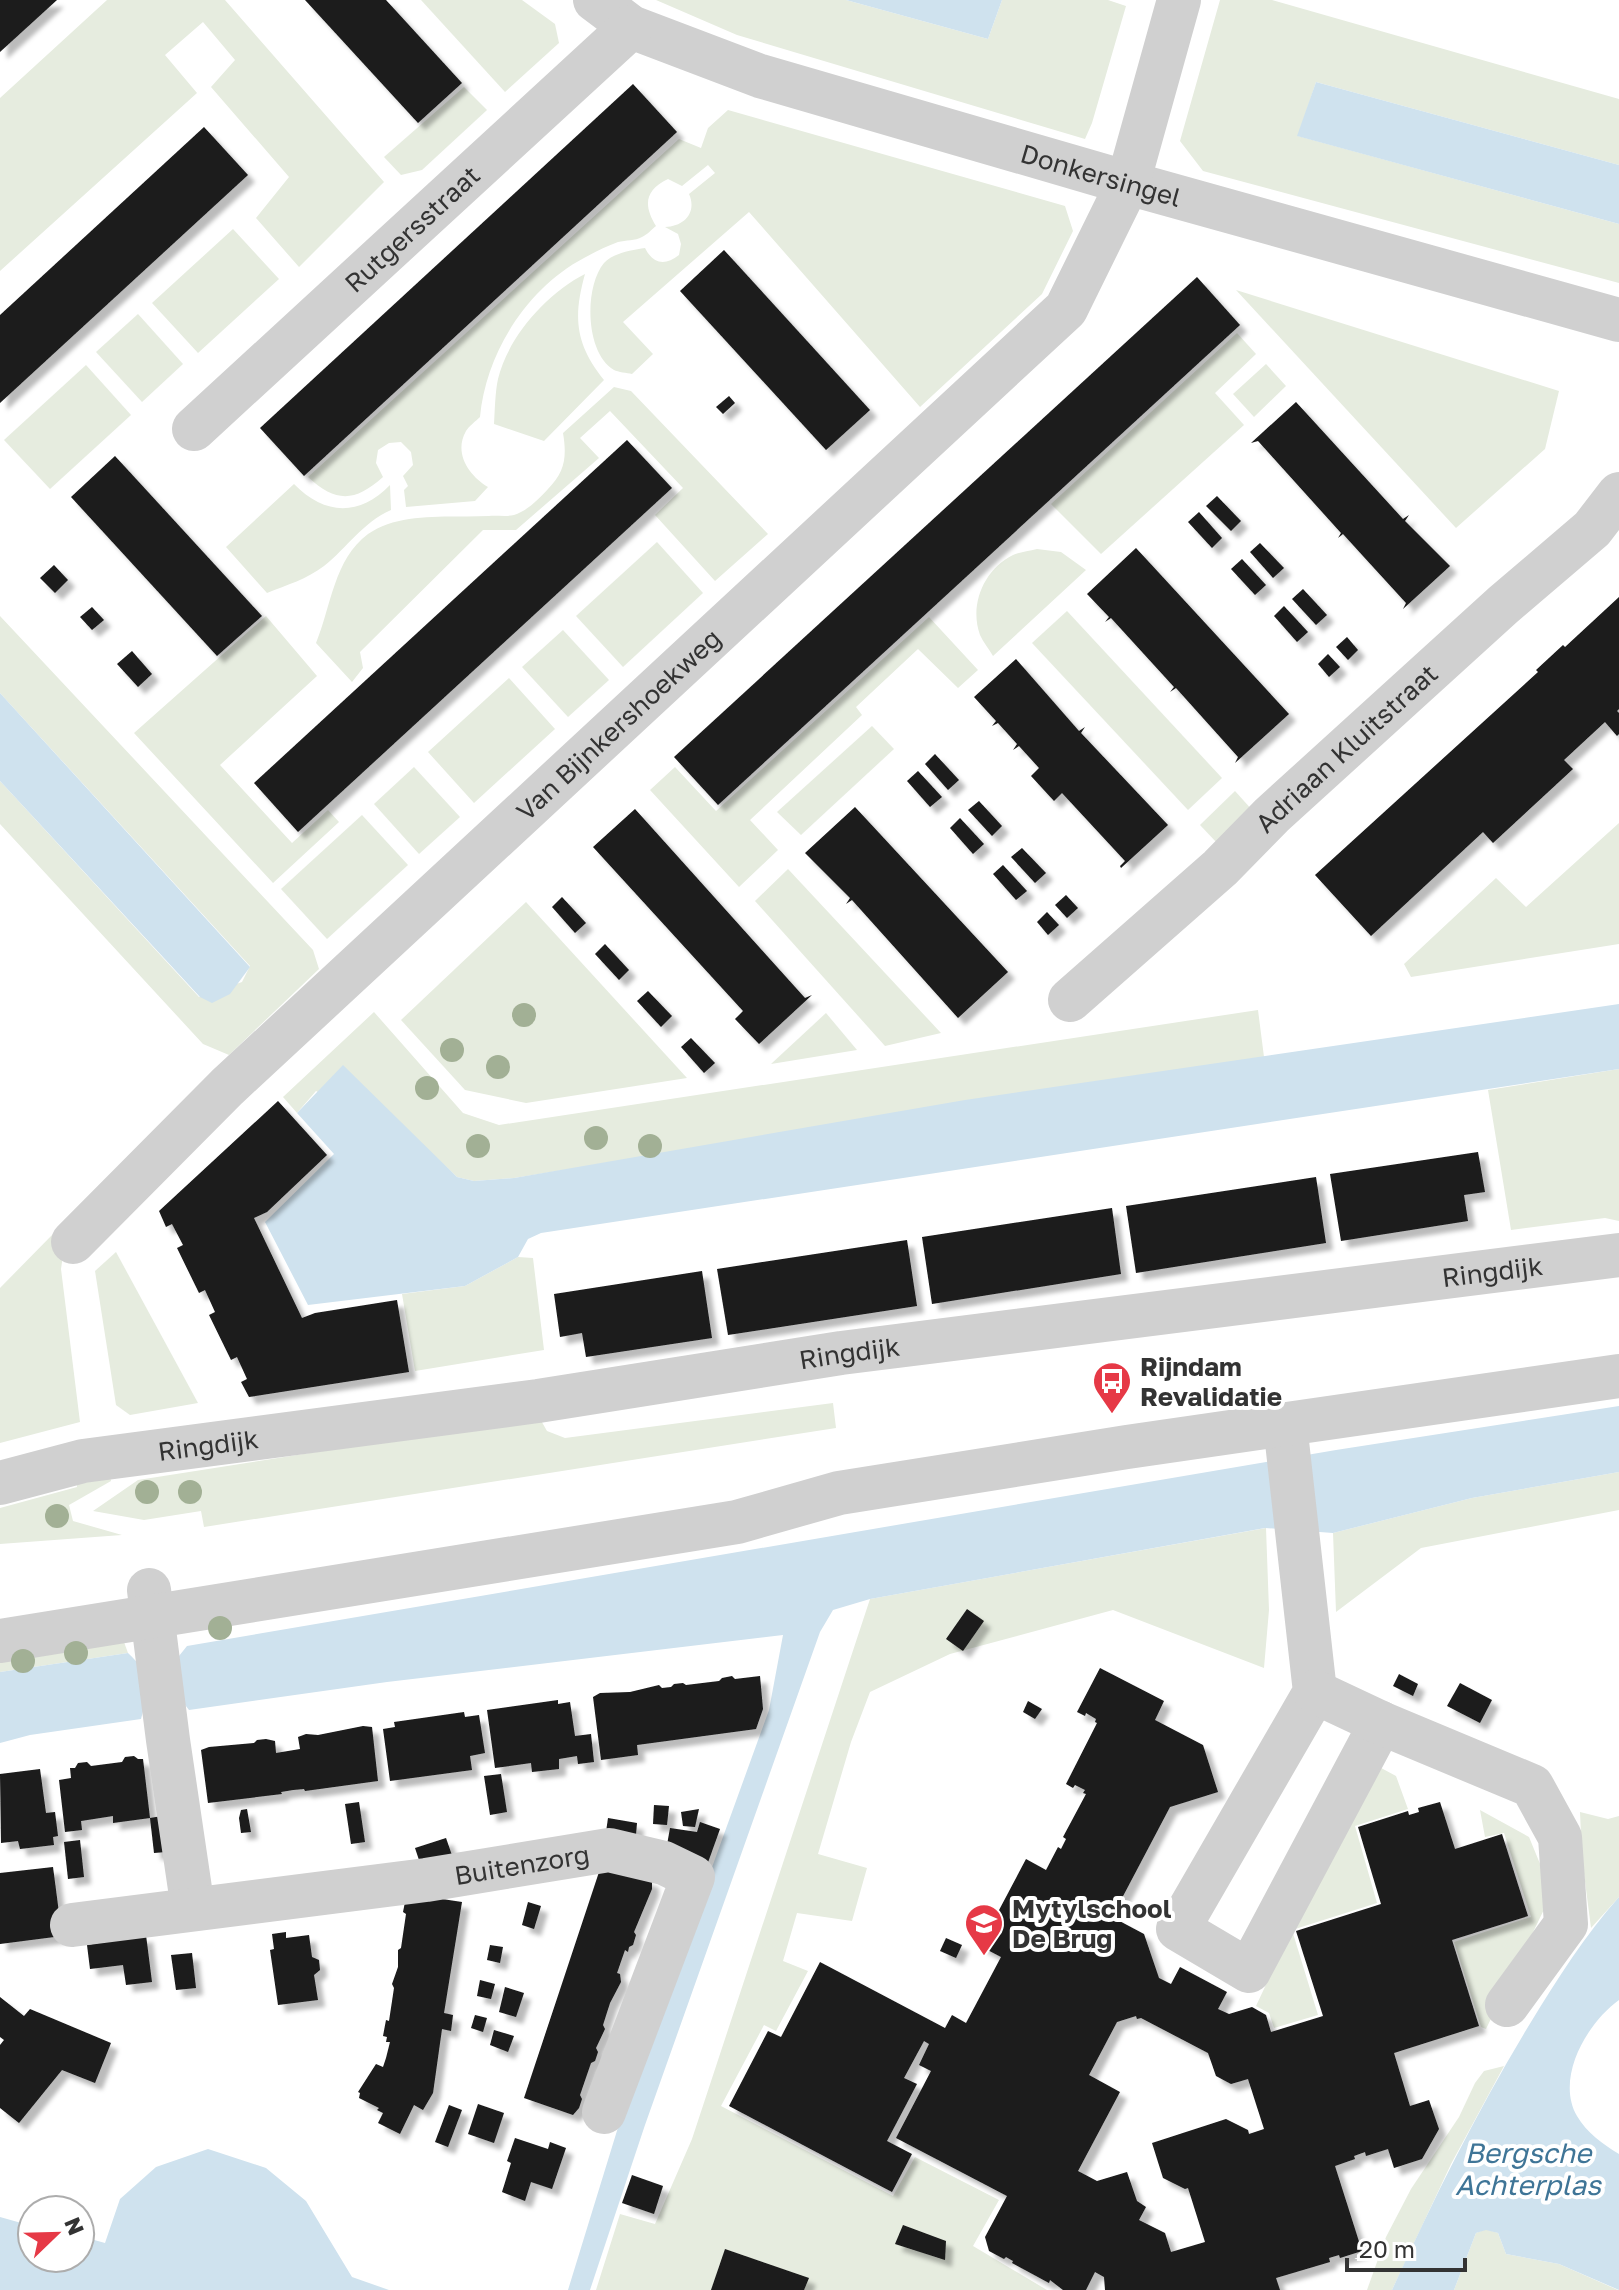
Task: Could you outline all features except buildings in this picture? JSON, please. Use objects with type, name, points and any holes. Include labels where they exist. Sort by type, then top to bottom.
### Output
[{"type":"street","name":"Donkersingel","points":[[595,0],[631,27],[760,76],[1619,320]]},
{"type":"street","name":"Van Bijnkershoekweg","points":[[73,1242],[227,1087],[1066,309],[1128,183],[1179,0]]},
{"type":"street","name":"Rutgersstraat","points":[[194,429],[631,27]]},
{"type":"street","name":"Adriaan Kluitstraat","points":[[1070,1000],[1220,868],[1272,815],[1503,605],[1592,529],[1619,494]]},
{"type":"street","name":"Ringdijk","points":[[0,1483],[83,1461],[538,1401],[841,1353],[1619,1255]]},
{"type":"street","points":[[0,1641],[737,1522],[839,1493],[1286,1436],[1619,1376]]},
{"type":"street","points":[[1286,1436],[1315,1692],[1178,1929],[1249,1971],[1381,1723]]},
{"type":"street","points":[[0,1610],[152,1615]]},
{"type":"street","points":[[152,1615],[193,1909]]},
{"type":"street","points":[[1315,1692],[1532,1786],[1560,1837],[1566,1924],[1507,2005]]},
{"type":"street","name":"Buitenzorg","points":[[72,1925],[426,1880],[609,1850],[664,1863],[693,1877],[604,2112]]},
{"type":"shaded area","points":[[107,0],[225,0],[384,182],[299,267],[256,218],[289,177],[211,87],[235,60],[203,22],[165,55],[197,93],[0,271],[0,98]]},
{"type":"shaded area","points":[[421,0],[522,0],[555,24],[559,43],[505,92]]},
{"type":"shaded area","points":[[656,0],[846,0],[988,39],[1002,0],[1108,0],[1126,6],[1085,139],[737,35]]},
{"type":"shaded area","points":[[1220,0],[1272,0],[1619,99],[1619,165],[1316,82],[1298,136],[1619,224],[1619,283],[1203,171],[1180,141]]},
{"type":"shaded area","points":[[464,87],[487,110],[422,170],[401,175],[384,157]]},
{"type":"shaded area","points":[[728,110],[1065,206],[1073,231],[1042,294],[920,407],[749,212],[623,322],[653,354],[632,374],[614,370],[604,362],[593,335],[591,303],[597,274],[608,260],[629,251],[645,248],[660,262],[679,255],[681,244],[678,234],[665,227],[678,224],[688,217],[691,207],[689,194],[715,173],[708,165],[682,186],[668,179],[660,183],[648,199],[649,211],[656,226],[642,237],[610,245],[563,271],[545,286],[513,325],[491,369],[480,417],[467,429],[462,440],[465,464],[488,487],[475,501],[406,507],[404,490],[408,486],[403,476],[413,465],[411,452],[401,442],[389,443],[378,450],[376,463],[383,477],[354,495],[337,495],[308,477],[679,139],[701,148],[708,128]]},
{"type":"shaded area","points":[[233,229],[279,279],[198,353],[152,303]]},
{"type":"shaded area","points":[[585,274],[579,304],[579,330],[587,354],[604,380],[544,441],[494,424],[498,379],[510,348],[543,304]]},
{"type":"shaded area","points":[[1236,290],[1559,391],[1545,449],[1456,528]]},
{"type":"shaded area","points":[[138,314],[183,364],[142,402],[96,352]]},
{"type":"shaded area","points":[[1237,333],[1256,354],[1215,393],[1244,425],[1101,554],[1051,504]]},
{"type":"shaded area","points":[[1266,364],[1286,386],[1254,417],[1233,394]]},
{"type":"shaded area","points":[[86,365],[131,415],[50,489],[4,440]]},
{"type":"shaded area","points":[[614,387],[631,391],[768,534],[715,581],[655,515],[683,488],[610,411],[580,438],[599,458],[516,530],[483,530],[360,652],[363,668],[352,682],[316,643],[335,584],[357,544],[368,534],[395,522],[427,517],[508,516],[524,511],[554,483],[561,470],[565,449],[563,433]]},
{"type":"shaded area","points":[[294,484],[317,502],[342,508],[366,503],[390,485],[391,510],[372,522],[317,571],[267,593],[226,547]]},
{"type":"shaded area","points":[[657,542],[703,593],[623,667],[576,616]]},
{"type":"shaded area","points":[[1037,549],[1061,552],[1086,570],[993,656],[981,638],[977,624],[976,612],[982,589],[1003,561]]},
{"type":"shaded area","points":[[1067,611],[1222,778],[1188,810],[1032,643]]},
{"type":"shaded area","points":[[0,616],[313,950],[319,969],[229,1055],[203,1044],[0,824],[0,781],[199,997],[242,982],[250,966],[0,693]]},
{"type":"shaded area","points":[[266,616],[317,676],[220,765],[292,843],[328,810],[339,822],[273,883],[134,733]]},
{"type":"shaded area","points":[[929,617],[978,670],[958,688],[918,649],[856,707],[862,715],[750,820],[778,850],[739,887],[650,790],[675,767],[716,811]]},
{"type":"shaded area","points":[[563,630],[609,680],[568,717],[522,667]]},
{"type":"shaded area","points":[[509,678],[555,729],[474,803],[428,752]]},
{"type":"shaded area","points":[[872,726],[894,749],[801,835],[777,812]]},
{"type":"shaded area","points":[[414,767],[460,817],[419,854],[374,804]]},
{"type":"shaded area","points":[[1235,791],[1253,811],[1218,844],[1200,825]]},
{"type":"shaded area","points":[[362,815],[408,865],[327,939],[281,889]]},
{"type":"shaded area","points":[[1619,823],[1619,944],[1411,977],[1404,964],[1496,878],[1526,907]]},
{"type":"shaded area","points":[[788,869],[941,1033],[885,1046],[755,901]]},
{"type":"shaded area","points":[[526,902],[687,1078],[526,1103],[465,1090],[401,1020]]},
{"type":"shaded area","points":[[1258,1010],[1264,1057],[514,1178],[474,1181],[457,1177],[437,1158],[316,1091],[297,1113],[283,1097],[374,1012],[463,1113],[499,1125]]},
{"type":"shaded area","points":[[826,1013],[857,1050],[771,1064]]},
{"type":"shaded area","points":[[1619,1069],[1619,1221],[1605,1218],[1511,1230],[1488,1090]]},
{"type":"shaded area","points":[[53,1234],[64,1248],[61,1269],[80,1422],[0,1443],[0,1288]]},
{"type":"shaded area","points":[[116,1252],[198,1403],[130,1415],[116,1405],[95,1271]]},
{"type":"shaded area","points":[[518,1257],[533,1258],[544,1350],[415,1371],[402,1294],[465,1286]]},
{"type":"shaded area","points":[[833,1403],[836,1428],[204,1527],[201,1511],[144,1520],[93,1511],[138,1480],[539,1417],[547,1431],[565,1438]]},
{"type":"shaded area","points":[[109,1470],[111,1481],[69,1505],[73,1521],[122,1535],[0,1544],[0,1508],[77,1487],[76,1476]]},
{"type":"shaded area","points":[[1619,1472],[1619,1510],[1421,1548],[1336,1612],[1333,1533],[1472,1498]]},
{"type":"shaded area","points":[[1266,1528],[1269,1610],[1264,1668],[1113,1610],[950,1654],[870,1692],[851,1742],[818,1854],[867,1868],[852,1921],[797,1913],[783,1961],[808,1971],[776,2031],[764,2025],[721,2106],[893,2196],[915,2157],[999,2200],[973,2246],[1047,2290],[596,2290],[620,2214],[655,2224],[692,2139],[870,1599]]},
{"type":"shaded area","points":[[124,1642],[128,1653],[0,1672],[0,1660]]},
{"type":"shaded area","points":[[1370,1762],[1396,1776],[1408,1809],[1355,1826],[1377,1903],[1292,1930],[1318,2015],[1274,2028],[1269,2013],[1256,2006]]},
{"type":"shaded area","points":[[1480,1810],[1529,1837],[1552,1893],[1486,2029],[1481,2027],[1454,1942],[1531,1917],[1504,1833],[1485,1837]]},
{"type":"shaded area","points":[[1580,1812],[1608,1819],[1619,1816],[1619,1897],[1591,1928],[1582,1858]]},
{"type":"shaded area","points":[[1504,2066],[1451,2164],[1392,2290],[1367,2290],[1386,2237],[1411,2189],[1459,2117],[1475,2083],[1484,2071]]},
{"type":"shaded area","points":[[1486,2229],[1498,2233],[1506,2254],[1559,2264],[1618,2290],[1454,2290],[1476,2233]]},
{"type":"water","points":[[846,0],[1002,0],[988,39]]},
{"type":"water","points":[[1316,82],[1619,165],[1619,224],[1297,136]]},
{"type":"water","points":[[0,693],[250,967],[230,994],[212,1003],[200,997],[0,781]]},
{"type":"water","points":[[1619,1004],[1619,1069],[541,1233],[528,1239],[518,1257],[465,1286],[308,1305],[265,1222],[334,1154],[297,1113],[343,1065],[457,1177],[474,1181],[514,1178],[965,1100]]},
{"type":"water","points":[[1619,1406],[1619,1472],[1472,1498],[1333,1533],[1265,1528],[870,1599],[833,1610],[820,1632],[645,2125],[590,2290],[568,2290],[620,2121],[769,1710],[783,1635],[387,1682],[189,1710],[175,1692],[171,1666],[187,1646],[1336,1450]]},
{"type":"water","points":[[128,1653],[142,1669],[147,1683],[141,1719],[30,1735],[0,1743],[0,1672]]},
{"type":"water","name":"Bergsche Achterplas","points":[[1619,1897],[1619,2000],[1596,2022],[1586,2037],[1572,2069],[1570,2085],[1571,2101],[1581,2122],[1596,2138],[1619,2154],[1619,2290],[1559,2264],[1506,2254],[1498,2233],[1486,2230],[1476,2233],[1454,2290],[1392,2290],[1457,2154],[1512,2055],[1572,1957]]},
{"type":"water","points":[[208,2149],[266,2168],[306,2201],[352,2277],[389,2290],[0,2290],[0,2217],[16,2222],[16,2274],[96,2274],[96,2240],[105,2243],[120,2199],[156,2167]]},
{"type":"place","name":"Rijndam Revalidatie","points":[[1112,1415]]},
{"type":"place","name":"Mytylschool De Brug","points":[[984,1957]]}]
